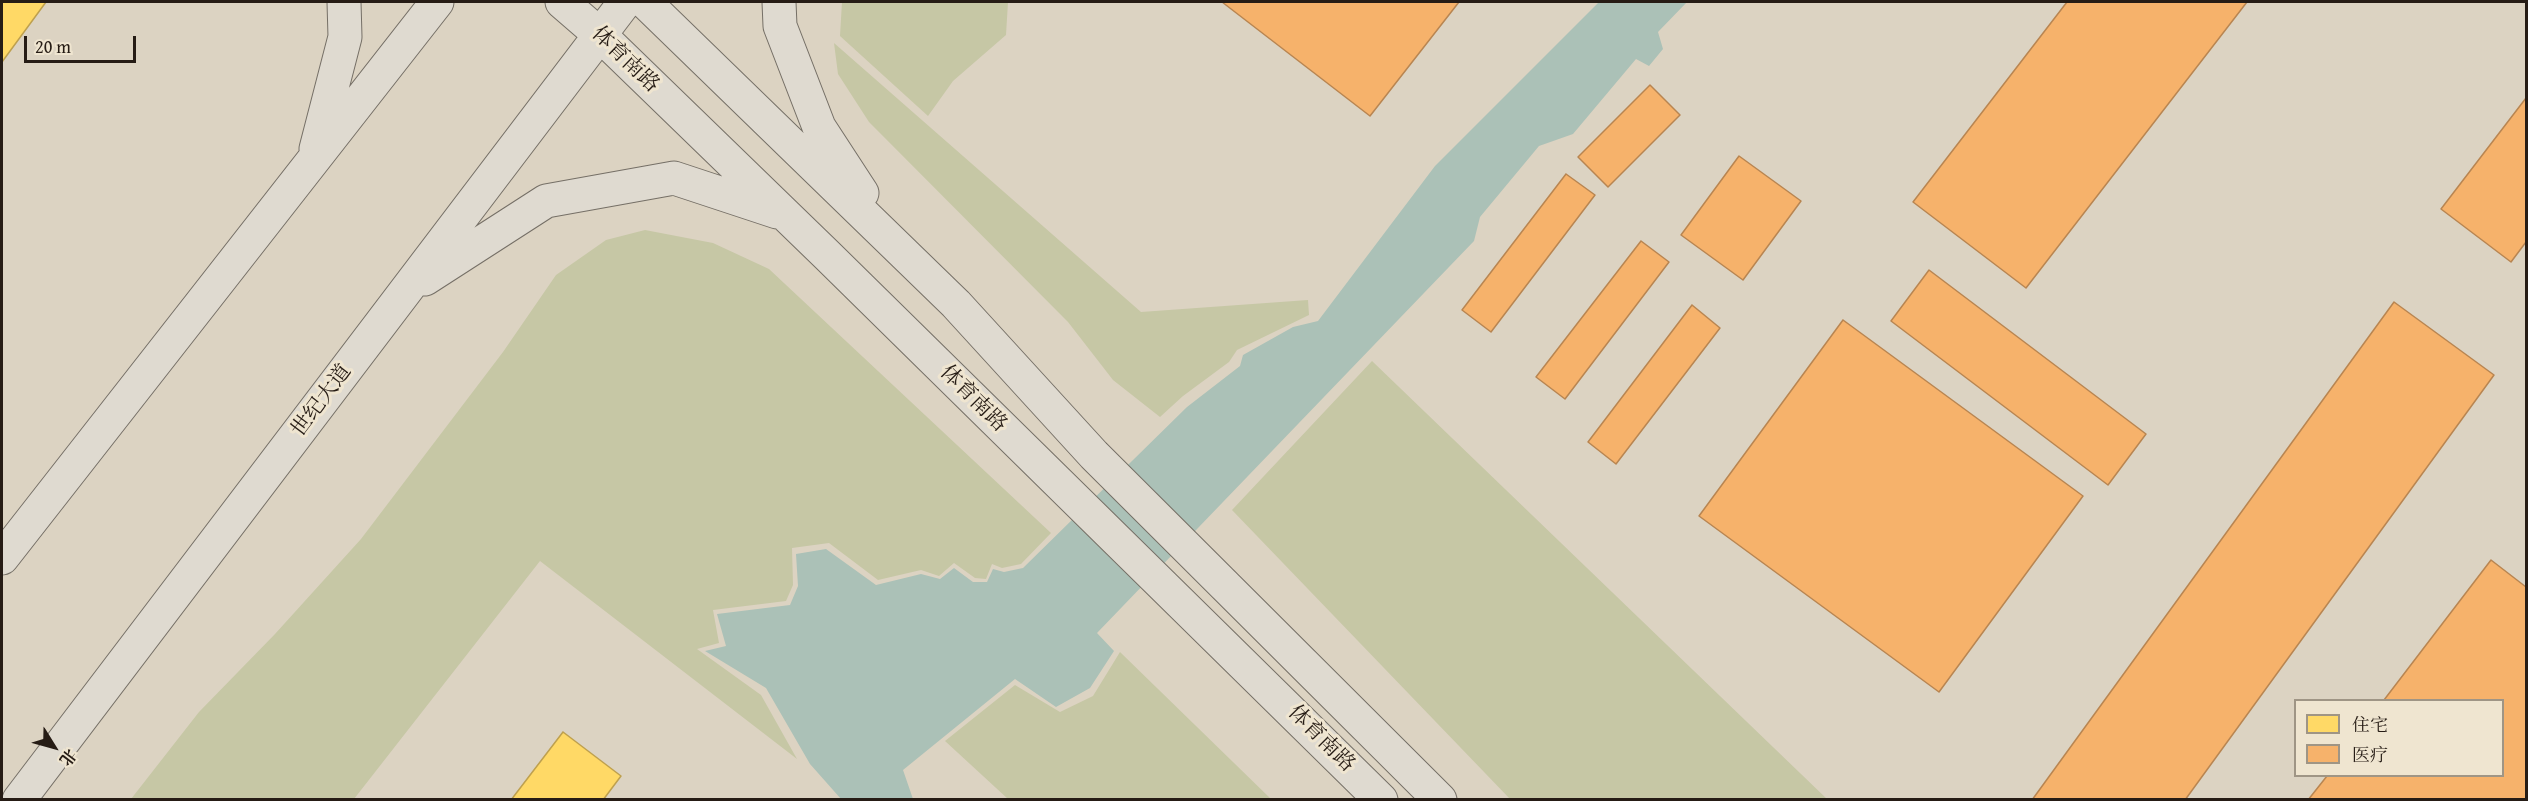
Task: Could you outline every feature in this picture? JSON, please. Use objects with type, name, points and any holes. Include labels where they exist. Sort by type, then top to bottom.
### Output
[{"type":"main road","points":[[312,161],[345,37],[344,2]]},
{"type":"main road","points":[[2,558],[437,2]]},
{"type":"main road","name":"体育南路","points":[[562,2],[599,34],[828,256],[1381,800]]},
{"type":"main road","name":"世纪大道","points":[[19,800],[625,2]]},
{"type":"main road","name":"体育南路","points":[[645,2],[956,304],[1094,455],[1440,800]]},
{"type":"main road","points":[[780,2],[780,26],[819,128],[898,248]]},
{"type":"main road","points":[[405,291],[546,201],[674,178],[779,213],[828,256]]},
{"type":"green space","points":[[842,2],[1008,2],[1006,35],[953,81],[928,116],[840,36]]},
{"type":"green space","points":[[834,43],[1141,312],[1308,300],[1309,315],[1237,350],[1229,362],[1183,396],[1160,417],[1113,380],[1068,322],[869,122],[838,74]]},
{"type":"green space","points":[[645,230],[713,243],[769,269],[1051,533],[1021,564],[1002,568],[992,564],[986,579],[975,578],[954,563],[939,576],[921,570],[878,580],[829,543],[792,548],[793,585],[786,601],[713,610],[719,643],[697,649],[761,695],[797,759],[540,561],[354,799],[131,799],[199,712],[275,634],[361,539],[503,352],[556,275],[606,240]]},
{"type":"green space","points":[[1372,361],[1827,799],[1510,799],[1232,510]]},
{"type":"green space","points":[[1120,652],[1271,799],[1008,799],[945,741],[1015,685],[1060,712],[1093,696]]},
{"type":"shaded area","points":[[1599,2],[1687,2],[1658,32],[1663,49],[1649,66],[1636,59],[1573,134],[1539,146],[1480,217],[1474,241],[1097,633],[1114,651],[1090,688],[1056,707],[1015,679],[903,770],[913,799],[841,799],[810,764],[766,688],[705,651],[726,646],[717,614],[790,605],[798,586],[796,554],[826,549],[876,585],[921,574],[940,579],[954,568],[973,582],[987,582],[993,569],[1004,572],[1023,568],[1187,407],[1240,366],[1243,355],[1293,327],[1318,321],[1435,166]]},
{"type":"building: 住宅","points":[[2,2],[46,2],[2,62]]},
{"type":"building: 住宅","points":[[563,732],[621,776],[603,800],[511,800]]},
{"type":"building: 医疗","points":[[1222,2],[1459,2],[1370,116]]},
{"type":"building: 医疗","points":[[2067,2],[2247,2],[2026,288],[1913,202]]},
{"type":"building: 医疗","points":[[1650,85],[1680,115],[1608,187],[1578,157]]},
{"type":"building: 医疗","points":[[2526,98],[2526,242],[2511,262],[2441,209]]},
{"type":"building: 医疗","points":[[1739,156],[1801,201],[1743,280],[1681,235]]},
{"type":"building: 医疗","points":[[1566,174],[1595,195],[1491,332],[1462,310]]},
{"type":"building: 医疗","points":[[1641,241],[1669,262],[1565,399],[1536,377]]},
{"type":"building: 医疗","points":[[1929,270],[2146,434],[2108,485],[1891,321]]},
{"type":"building: 医疗","points":[[2394,302],[2494,375],[2185,800],[2032,800]]},
{"type":"building: 医疗","points":[[1692,305],[1720,328],[1616,464],[1588,442]]},
{"type":"building: 医疗","points":[[1843,320],[2083,496],[1939,692],[1699,516]]},
{"type":"building: 医疗","points":[[2491,560],[2526,587],[2526,800],[2308,800],[2326,777],[2504,777],[2504,699],[2385,699]]}]
